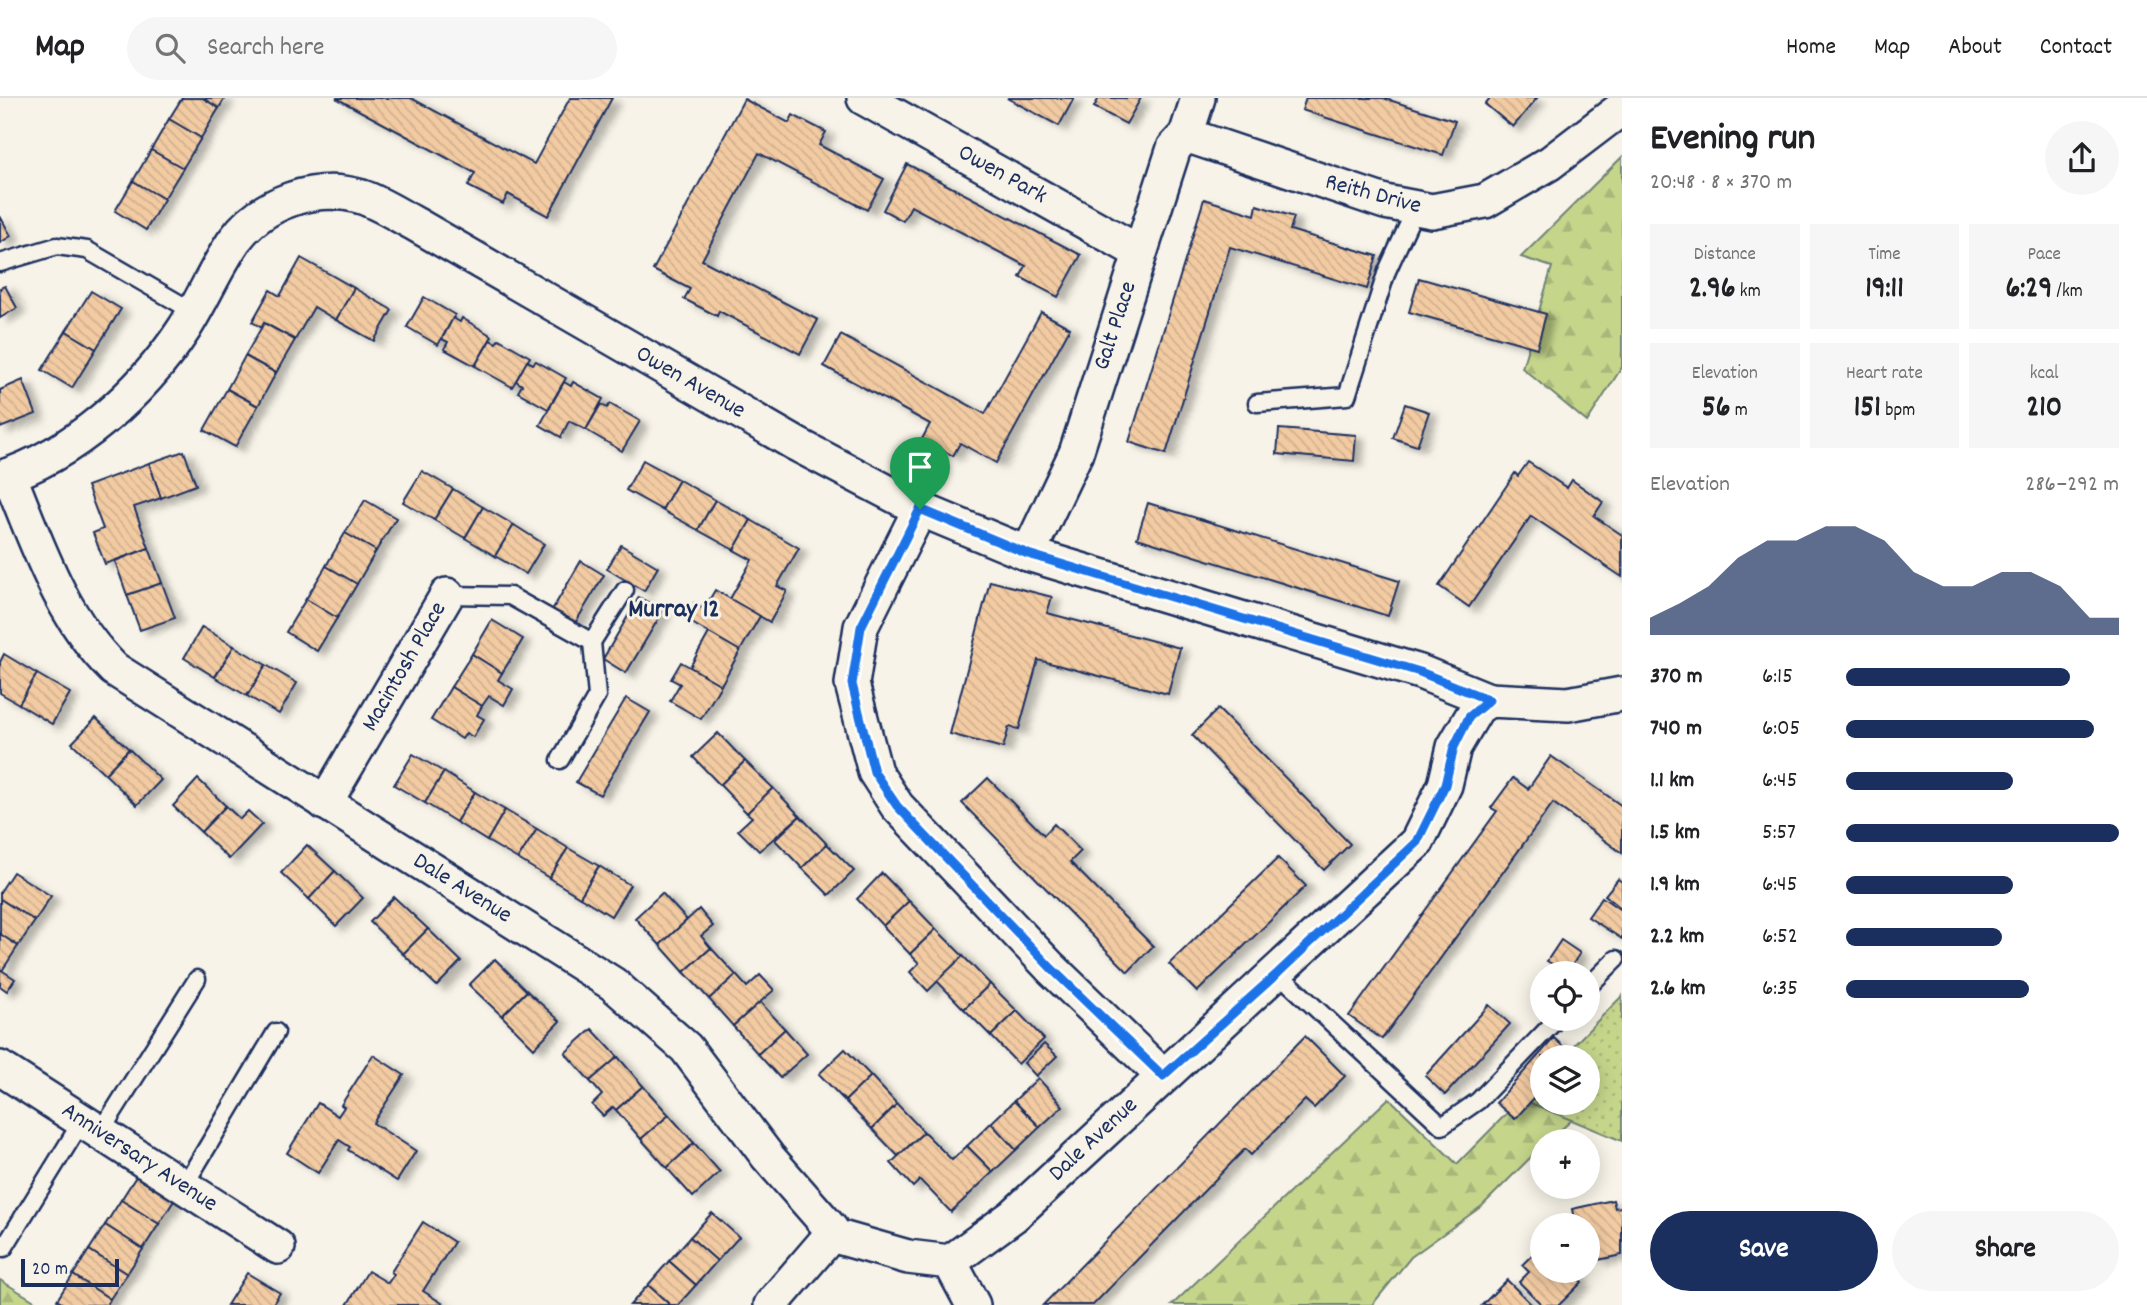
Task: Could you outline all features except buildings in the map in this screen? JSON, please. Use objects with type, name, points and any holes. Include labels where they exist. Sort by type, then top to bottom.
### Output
[{"type":"street","name":"Owen Park","points":[[864,98],[1139,251]]},
{"type":"street","name":"Galt Place","points":[[1028,554],[1076,453],[1174,148],[1186,135],[1198,98]]},
{"type":"street","name":"Reith Drive","points":[[1186,135],[1385,202],[1433,211],[1485,201],[1550,163],[1622,108]]},
{"type":"street","name":"Owen Avenue","points":[[4,476],[47,459],[114,412],[183,331],[235,240],[257,217],[286,200],[321,192],[362,197],[415,224],[806,450],[920,509],[1028,554],[1420,672],[1489,700]]},
{"type":"street","name":"Dale Avenue","points":[[4,476],[55,584],[86,640],[114,669],[613,984],[686,1048],[768,1157],[831,1229],[831,1235]]},
{"type":"street","points":[[920,509],[861,627],[852,684],[874,772],[897,806],[1051,968],[1163,1076]]},
{"type":"street","name":"Macintosh Place","points":[[325,803],[447,594]]},
{"type":"street","points":[[1489,700],[1568,704],[1622,694]]},
{"type":"street","name":"Dale Avenue","points":[[950,1262],[1013,1216],[1417,842],[1445,785],[1454,747],[1469,717],[1489,700]]},
{"type":"street","name":"Anniversary Avenue","points":[[0,1068],[278,1247]]},
{"type":"street","points":[[771,1305],[831,1235],[908,1257],[950,1262],[973,1305]]},
{"type":"lane","points":[[1257,403],[1346,396],[1387,271],[1416,208]]},
{"type":"lane","points":[[0,263],[57,246],[87,250],[194,312]]},
{"type":"lane","points":[[559,760],[597,696],[592,642],[625,590]]},
{"type":"lane","name":"Macintosh Place","points":[[447,594],[510,596],[592,642]]},
{"type":"lane","points":[[1600,975],[1616,959]]},
{"type":"lane","points":[[1278,973],[1442,1126],[1478,1101],[1545,1031]]},
{"type":"lane","points":[[4,1248],[197,979]]},
{"type":"lane","points":[[184,1186],[276,1032]]},
{"type":"green space","points":[[1622,157],[1622,367],[1587,422],[1522,368],[1552,267],[1521,257]]},
{"type":"green space","points":[[1622,996],[1622,1141],[1600,1132],[1600,1129],[1593,1129],[1559,1115],[1600,1115],[1600,1045],[1574,1045],[1588,1031],[1600,1031],[1600,1018]]},
{"type":"green space","points":[[1530,1090],[1530,1103],[1521,1099]]},
{"type":"green space","points":[[1389,1098],[1457,1164],[1521,1099],[1530,1103],[1530,1115],[1560,1115],[1572,1120],[1562,1129],[1530,1129],[1530,1158],[1482,1206],[1411,1257],[1372,1305],[1172,1305]]},
{"type":"green space","points":[[0,1280],[41,1305],[0,1305]]},
{"type":"district","name":"Murray 12","points":[[674,610]]},
{"type":"route","points":[[920,509],[1028,554],[1420,672],[1489,700],[1469,717],[1454,747],[1445,785],[1417,842],[1278,973],[1163,1076],[1051,968],[897,806],[874,772],[852,684],[861,627],[920,509]]}]
